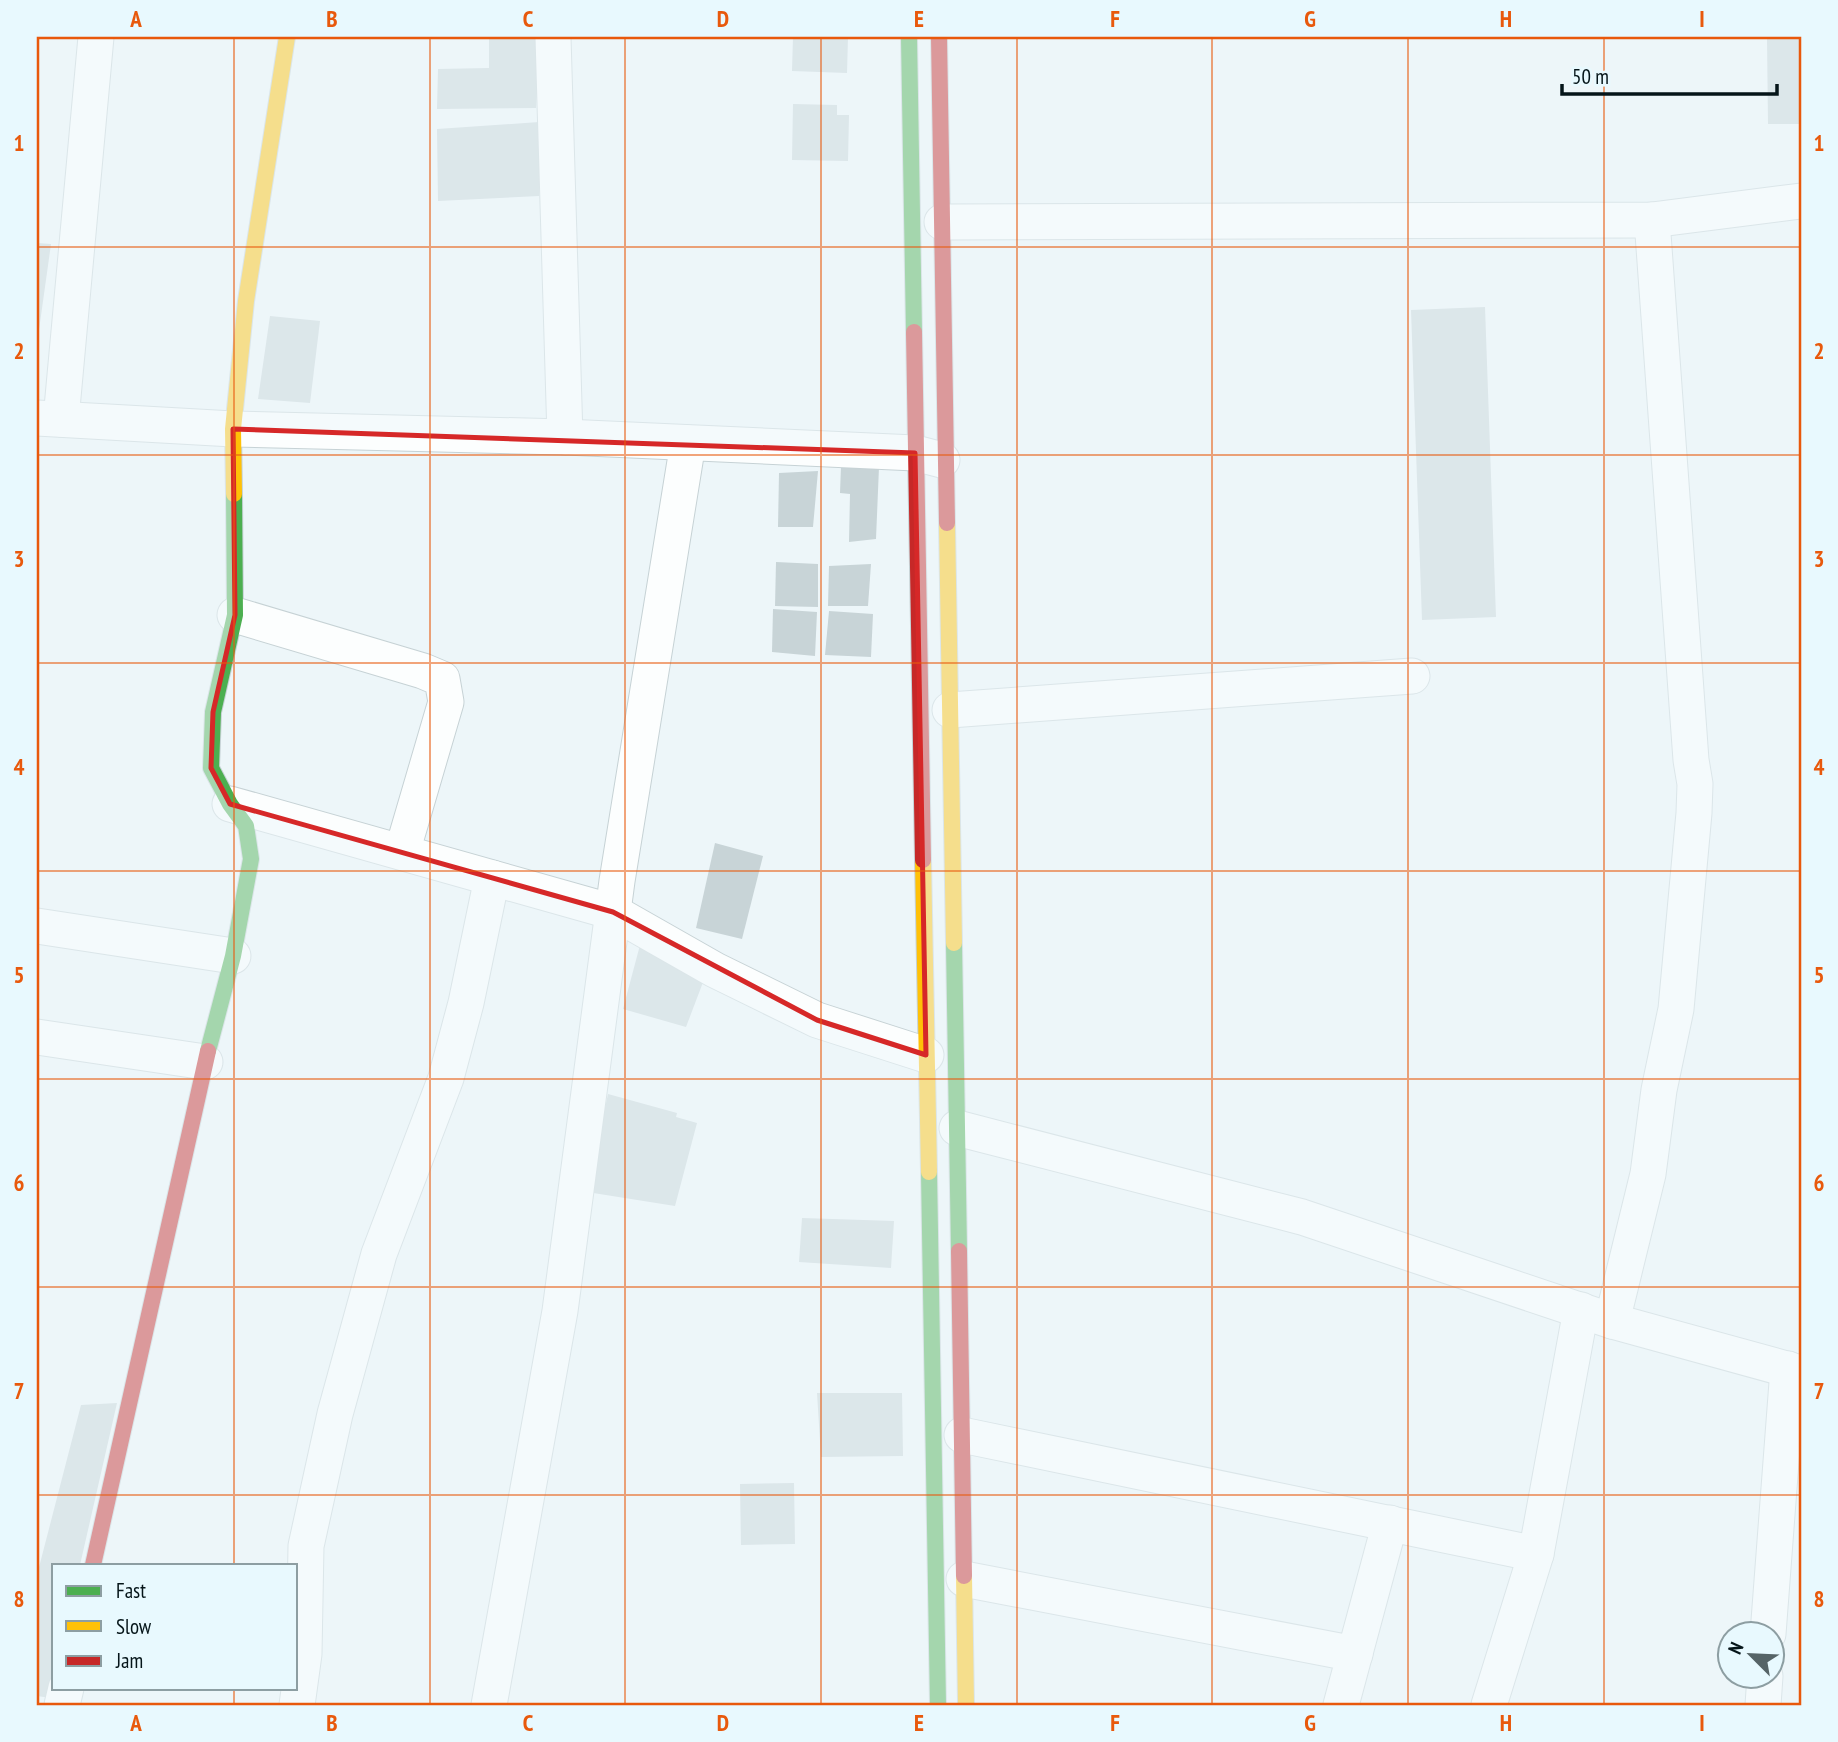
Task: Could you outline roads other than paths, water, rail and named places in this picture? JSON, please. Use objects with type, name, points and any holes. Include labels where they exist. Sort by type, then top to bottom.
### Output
[{"type":"street","points":[[96,37],[49,419],[233,429],[688,443],[931,457]]},
{"type":"street","points":[[93,1564],[205,1062],[233,956],[251,859],[246,826],[230,804],[211,768],[213,712],[235,615],[233,429],[246,301],[287,37]]},
{"type":"street","points":[[553,37],[565,438]]},
{"type":"street","points":[[909,37],[931,457],[950,710],[964,1578],[946,1703]]},
{"type":"street","points":[[939,37],[942,222],[931,457],[926,1055],[946,1703]]},
{"type":"street","points":[[942,222],[1652,219],[1801,201]]},
{"type":"street","points":[[1489,1705],[1536,1554],[1596,1316],[1648,1174],[1659,1090],[1676,1009],[1695,784],[1691,760],[1652,219]]},
{"type":"street","points":[[489,1705],[560,1311],[613,912],[688,443]]},
{"type":"street","points":[[235,615],[442,679],[446,702],[402,852]]},
{"type":"street","points":[[950,710],[1412,676]]},
{"type":"street","points":[[230,804],[613,912],[715,970],[817,1020],[926,1055]]},
{"type":"street","points":[[297,1705],[303,1654],[306,1546],[335,1414],[379,1254],[446,1078],[466,1003],[492,878]]},
{"type":"street","points":[[37,926],[233,956]]},
{"type":"street","points":[[37,1037],[205,1062]]},
{"type":"street","points":[[957,1128],[1302,1217],[1596,1316],[1795,1371],[1787,1569],[1772,1620]]},
{"type":"street","points":[[962,1435],[1536,1554]]},
{"type":"street","points":[[1341,1705],[1390,1523]]},
{"type":"street","points":[[964,1578],[1354,1654]]}]
